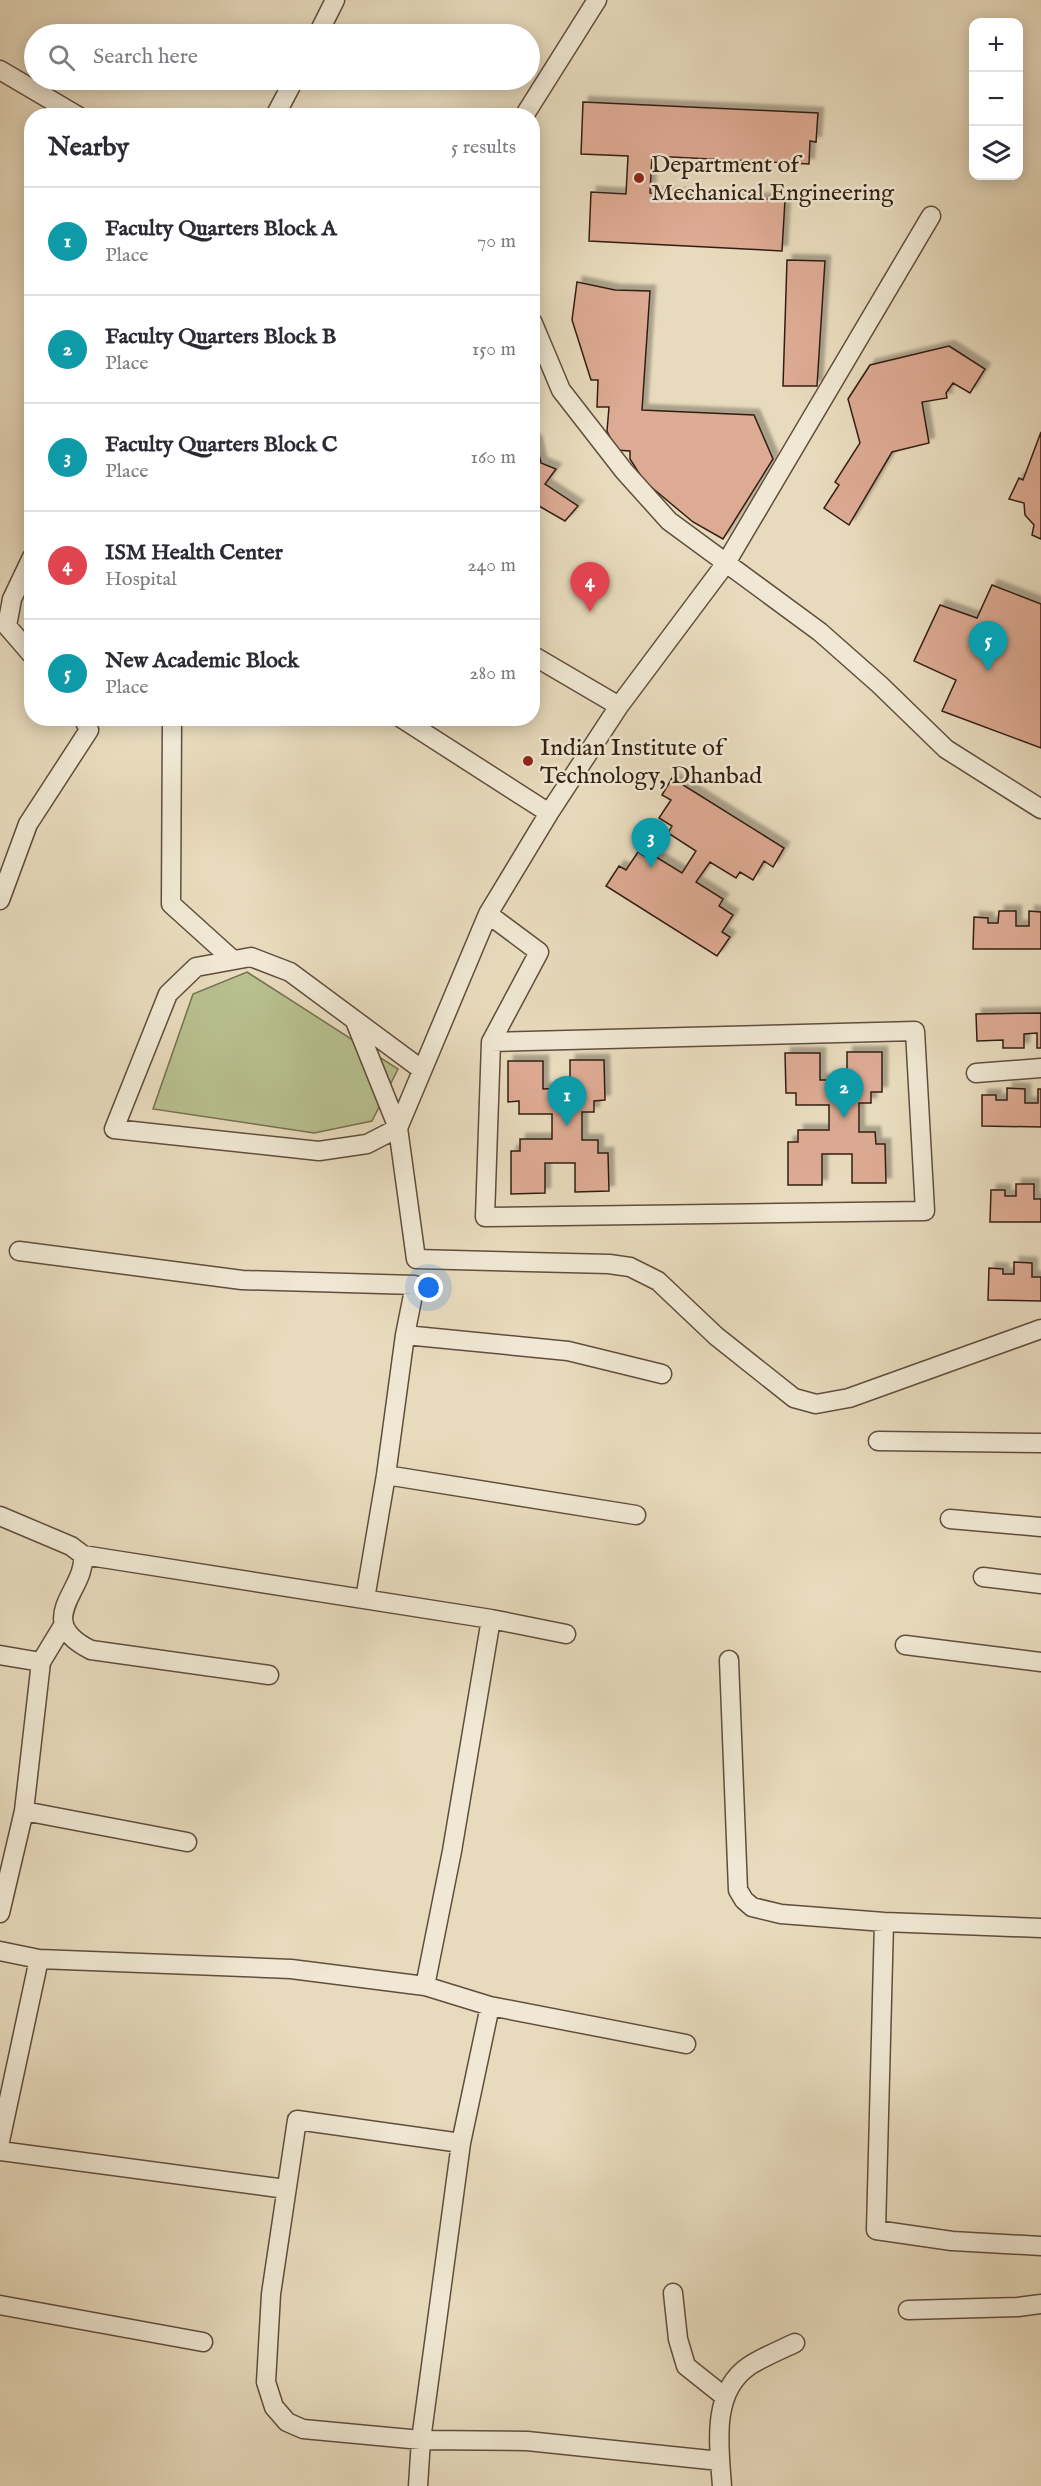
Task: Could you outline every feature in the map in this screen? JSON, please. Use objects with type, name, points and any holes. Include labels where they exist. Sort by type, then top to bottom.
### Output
[{"type":"street","points":[[323,24],[335,0]]},
{"type":"street","points":[[529,108],[597,0]]},
{"type":"street","points":[[0,70],[24,84]]},
{"type":"street","points":[[34,90],[64,108]]},
{"type":"street","points":[[279,108],[289,90]]},
{"type":"street","points":[[422,1069],[290,972],[250,957],[196,967],[168,994],[114,1129],[319,1151],[367,1144],[398,1128],[488,914],[549,813],[619,706],[726,563],[931,216]]},
{"type":"street","points":[[540,340],[561,390],[624,471],[669,520],[820,632],[880,685],[946,749],[1041,809]]},
{"type":"street","points":[[24,573],[12,598],[7,626],[24,646]]},
{"type":"street","points":[[540,660],[619,706]]},
{"type":"street","points":[[0,900],[28,824],[89,730],[87,726]]},
{"type":"street","points":[[172,726],[171,904],[233,960]]},
{"type":"street","points":[[413,726],[549,813]]},
{"type":"street","points":[[488,914],[539,952],[491,1042],[485,1217],[926,1211],[915,1031],[491,1042]]},
{"type":"street","points":[[355,1021],[398,1128],[416,1259],[609,1264],[630,1267],[658,1281],[716,1336],[794,1398],[816,1404],[849,1398],[1041,1329]]},
{"type":"street","points":[[976,1074],[1041,1068]]},
{"type":"street","points":[[19,1251],[242,1280],[415,1285],[405,1335],[386,1475],[365,1599]]},
{"type":"street","points":[[405,1335],[568,1351],[662,1374]]},
{"type":"street","points":[[878,1441],[1041,1443]]},
{"type":"street","points":[[386,1475],[636,1515]]},
{"type":"street","points":[[0,1516],[71,1546],[83,1555],[491,1619],[566,1634]]},
{"type":"street","points":[[950,1519],[1041,1527]]},
{"type":"street","points":[[83,1555],[82,1565],[64,1608],[64,1624],[70,1635],[81,1645],[91,1650],[269,1675]]},
{"type":"street","points":[[983,1577],[1041,1584]]},
{"type":"street","points":[[425,1986],[452,1851],[491,1619]]},
{"type":"street","points":[[0,1912],[24,1811],[41,1662],[64,1624]]},
{"type":"street","points":[[905,1645],[1041,1662]]},
{"type":"street","points":[[0,1655],[41,1662]]},
{"type":"street","points":[[729,1660],[738,1890],[752,1907],[781,1914],[885,1922],[1041,1928]]},
{"type":"street","points":[[24,1811],[187,1842]]},
{"type":"street","points":[[885,1922],[876,2230],[952,2241],[1041,2246]]},
{"type":"street","points":[[0,1951],[39,1959],[291,1969],[425,1986],[490,2006],[686,2044]]},
{"type":"street","points":[[0,2141],[39,1959]]},
{"type":"street","points":[[418,2486],[421,2440],[461,2143],[490,2006]]},
{"type":"street","points":[[461,2143],[297,2120],[271,2294],[266,2382],[274,2408],[287,2422],[303,2429],[421,2440],[527,2441],[720,2461]]},
{"type":"street","points":[[0,2151],[286,2189]]},
{"type":"street","points":[[673,2294],[678,2339],[686,2366],[725,2397]]},
{"type":"street","points":[[0,2304],[203,2342]]},
{"type":"street","points":[[908,2310],[1018,2307],[1041,2304]]},
{"type":"street","points":[[722,2486],[721,2406],[730,2382],[749,2366],[795,2343]]},
{"type":"green space","points":[[247,972],[398,1069],[372,1121],[314,1133],[153,1109],[193,994]]},
{"type":"building","name":"Department of Mechanical Engineering","points":[[583,102],[818,113],[816,142],[810,141],[809,164],[652,156],[650,193],[785,200],[782,251],[589,241],[591,192],[626,194],[628,156],[581,154]]},
{"type":"building","points":[[787,260],[825,261],[817,386],[783,386]]},
{"type":"building","points":[[577,282],[615,290],[650,291],[642,410],[754,415],[773,459],[723,539],[693,522],[644,481],[630,459],[630,451],[616,450],[607,431],[609,407],[597,407],[598,380],[591,380],[572,320]]},
{"type":"building","points":[[949,346],[985,369],[970,393],[953,383],[946,393],[947,398],[922,402],[929,443],[892,452],[849,525],[824,508],[839,485],[835,482],[860,443],[848,399],[870,365]]},
{"type":"building","points":[[1041,432],[1041,539],[1032,535],[1034,525],[1025,515],[1024,503],[1009,499],[1019,478],[1023,480]]},
{"type":"building","points":[[540,459],[541,463],[556,469],[545,484],[578,506],[565,521],[540,507]]},
{"type":"building","points":[[992,585],[1041,604],[1041,748],[942,711],[956,680],[914,661],[940,605],[977,618]]},
{"type":"building","points":[[672,778],[784,848],[773,867],[764,861],[753,880],[740,872],[736,878],[710,862],[696,882],[723,899],[719,906],[733,915],[722,932],[730,937],[717,956],[606,886],[619,866],[626,870],[638,852],[650,860],[653,855],[682,873],[696,851],[668,833],[672,826],[659,818],[671,800],[662,795]]},
{"type":"building","points":[[999,911],[1016,911],[1016,926],[1029,926],[1029,911],[1041,912],[1041,949],[973,949],[974,917],[988,918],[988,923],[998,923]]},
{"type":"building","points":[[1041,1013],[1041,1048],[1037,1048],[1037,1033],[1024,1034],[1024,1048],[1003,1048],[1003,1040],[977,1041],[976,1014]]},
{"type":"building","points":[[847,1052],[882,1052],[882,1092],[871,1092],[871,1103],[859,1103],[859,1132],[875,1132],[876,1144],[885,1144],[886,1183],[852,1183],[852,1154],[822,1154],[822,1185],[788,1185],[788,1142],[798,1142],[798,1130],[829,1130],[829,1105],[796,1105],[796,1093],[786,1093],[785,1053],[820,1053],[820,1080],[847,1080]]},
{"type":"building","points":[[570,1060],[604,1060],[605,1100],[594,1101],[594,1112],[582,1112],[582,1140],[598,1140],[598,1153],[608,1153],[609,1191],[575,1192],[575,1163],[545,1163],[545,1193],[511,1194],[511,1151],[520,1151],[520,1139],[552,1139],[552,1114],[519,1114],[519,1101],[508,1102],[508,1061],[543,1061],[543,1089],[570,1088]]},
{"type":"building","points":[[1007,1088],[1025,1089],[1025,1103],[1038,1103],[1038,1089],[1041,1089],[1041,1127],[982,1126],[982,1095],[996,1095],[996,1100],[1007,1100]]},
{"type":"building","points":[[1016,1184],[1034,1184],[1034,1199],[1041,1199],[1041,1222],[990,1222],[991,1190],[1005,1190],[1005,1196],[1016,1196]]},
{"type":"building","points":[[1014,1262],[1032,1263],[1032,1277],[1041,1277],[1041,1301],[988,1300],[989,1268],[1003,1269],[1003,1274],[1014,1274]]},
{"type":"place","name":"Department of Mechanical Engineering","points":[[639,178]]},
{"type":"place","name":"ISM Health Center","points":[[590,612]]},
{"type":"place","name":"New Academic Block","points":[[988,671]]},
{"type":"place","name":"Indian Institute of Technology, Dhanbad","points":[[528,761]]},
{"type":"place","name":"Faculty Quarters Block C","points":[[651,868]]},
{"type":"place","name":"Faculty Quarters Block B","points":[[844,1118]]},
{"type":"place","name":"Faculty Quarters Block A","points":[[567,1126]]}]
